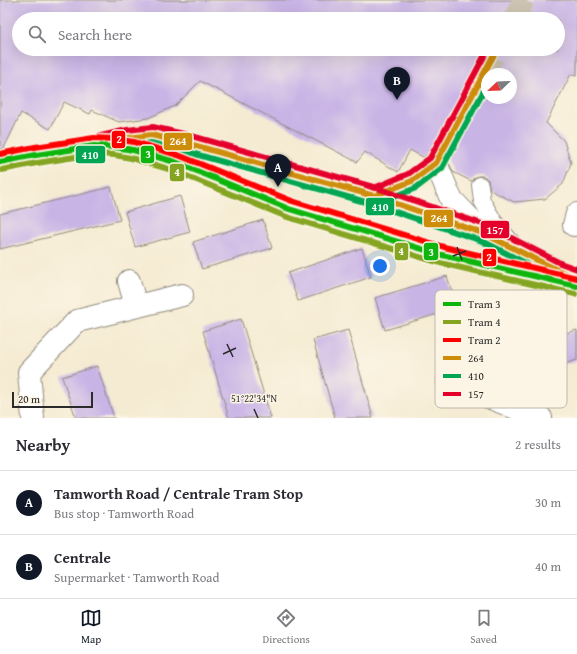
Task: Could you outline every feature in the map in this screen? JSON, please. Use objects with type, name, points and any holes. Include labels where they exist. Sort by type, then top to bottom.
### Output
[{"type":"street","points":[[0,162],[151,135],[186,142],[374,196],[485,234],[577,278]]},
{"type":"street","points":[[374,196],[412,181],[436,164],[451,199],[485,234]]},
{"type":"street","points":[[129,281],[136,306]]},
{"type":"street","points":[[33,418],[29,372],[77,321],[182,295]]},
{"type":"street","points":[[517,408],[542,418]]},
{"type":"lane","points":[[480,185],[482,201],[495,223],[519,251]]},
{"type":"building","points":[[0,0],[577,0],[577,75],[571,74],[546,123],[564,141],[571,163],[563,184],[545,199],[514,202],[490,190],[488,180],[484,176],[478,176],[471,181],[453,172],[446,156],[441,151],[432,151],[423,157],[410,150],[398,172],[365,152],[357,162],[200,81],[175,106],[148,118],[119,122],[92,110],[90,114],[64,102],[50,129],[21,113],[4,148],[0,149]]},
{"type":"building","points":[[111,187],[120,220],[0,249],[0,214]]},
{"type":"building","points":[[180,196],[190,232],[135,247],[125,212]]},
{"type":"building","points":[[263,220],[272,248],[202,269],[193,242]]},
{"type":"building","points":[[362,248],[371,277],[298,301],[288,273]]},
{"type":"building","points":[[447,276],[451,290],[435,290],[435,315],[385,330],[375,298]]},
{"type":"building","points":[[241,319],[271,418],[229,418],[203,331]]},
{"type":"building","points":[[348,330],[373,418],[335,418],[313,340]]},
{"type":"building","points":[[577,330],[577,360],[567,363],[567,333]]},
{"type":"building","points":[[97,366],[114,418],[76,418],[62,377]]},
{"type":"tunnel","points":[[518,12],[524,0]]},
{"type":"tunnel","points":[[436,163],[493,56]]},
{"type":"tram line","name":"2","points":[[0,154],[94,138],[134,142],[178,155],[292,201],[444,247],[577,278]]},
{"type":"tram line","name":"3","points":[[0,162],[94,146],[133,150],[175,162],[289,209],[442,255],[577,286]]},
{"type":"tram line","name":"4","points":[[2,170],[94,154],[131,158],[172,170],[287,217],[440,263],[558,290]]},
{"type":"tram line","name":"4","points":[[567,292],[575,294]]},
{"type":"transit line","name":"157","points":[[357,182],[374,188],[408,174],[430,158],[484,56]]},
{"type":"transit line","name":"264","points":[[355,190],[374,196],[412,181],[436,163],[493,56]]},
{"type":"transit line","name":"410","points":[[353,198],[376,204],[416,188],[442,168],[481,96]]},
{"type":"transit line","name":"157","points":[[0,154],[92,138],[127,130],[153,127],[188,135],[377,188],[488,226],[560,263],[577,269]]},
{"type":"transit line","name":"264","points":[[0,162],[151,135],[186,143],[374,196],[485,234],[557,270],[577,278]]},
{"type":"transit line","name":"410","points":[[2,170],[151,143],[372,204],[482,241],[553,277],[574,285]]},
{"type":"place","name":"Centrale","points":[[397,100]]},
{"type":"place","name":"Tamworth Road / Centrale Tram Stop","points":[[278,187]]}]
